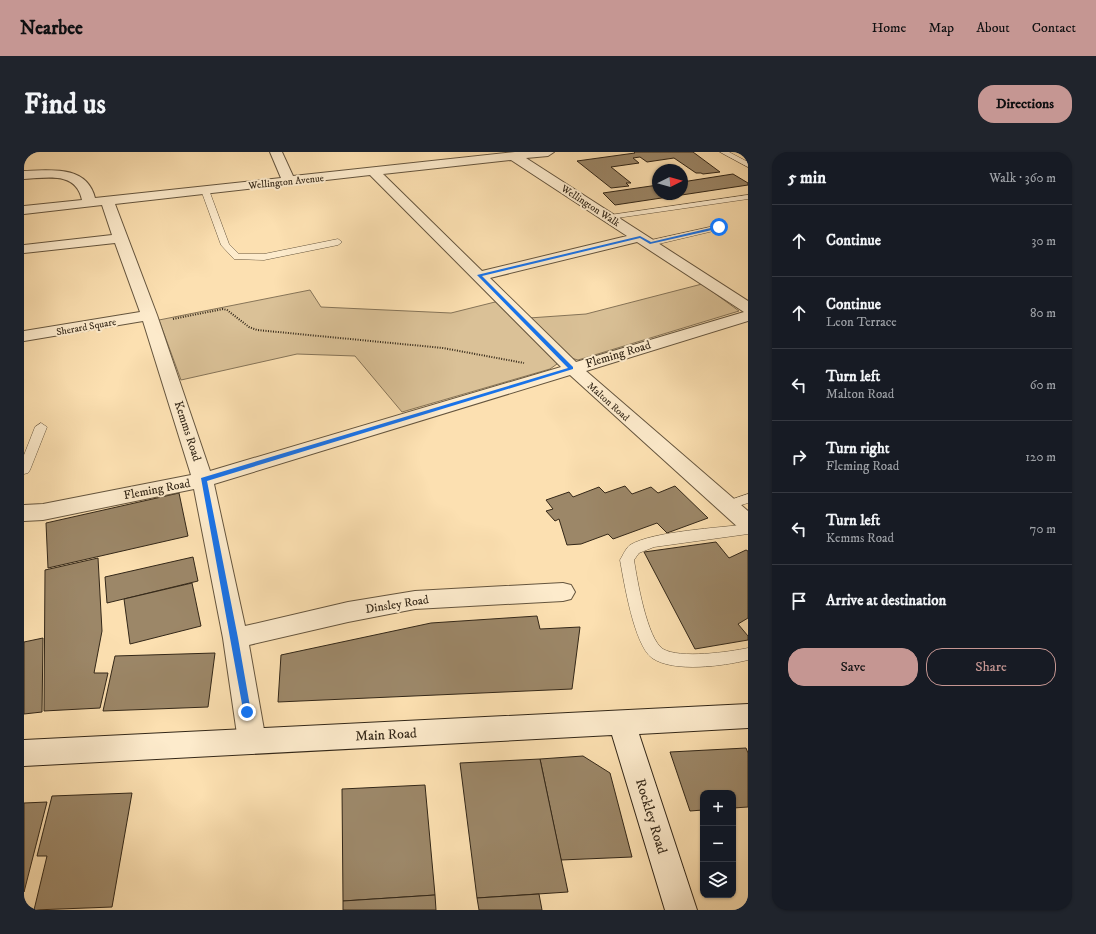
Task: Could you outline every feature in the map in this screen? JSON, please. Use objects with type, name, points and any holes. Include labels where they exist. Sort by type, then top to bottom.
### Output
[{"type":"street","points":[[276,152],[289,181]]},
{"type":"street","name":"Wellington Avenue","points":[[24,210],[544,152]]},
{"type":"street","name":"Wellington Walk","points":[[514,156],[748,308]]},
{"type":"street","name":"Malton Road","points":[[373,171],[572,368],[748,523]]},
{"type":"street","points":[[24,175],[59,175],[76,177],[84,184],[89,203]]},
{"type":"street","name":"Kemms Road","points":[[107,201],[148,315],[203,480],[235,638],[252,741]]},
{"type":"street","points":[[24,249],[121,238]]},
{"type":"street","points":[[479,276],[645,240]]},
{"type":"street","name":"Sherard Square","points":[[24,336],[148,315]]},
{"type":"street","name":"Fleming Road","points":[[24,513],[43,512],[203,480],[748,316]]},
{"type":"street","name":"Dinsley Road","points":[[235,638],[348,612],[415,600],[563,592]]},
{"type":"street","name":"Main Road","points":[[24,753],[748,716]]},
{"type":"street","name":"Rockley Road","points":[[622,722],[681,910]]},
{"type":"lane","points":[[724,152],[748,165]]},
{"type":"lane","points":[[205,190],[225,245],[237,257],[264,257],[338,242]]},
{"type":"lane","points":[[610,217],[748,197]]},
{"type":"lane","points":[[645,240],[719,227]]},
{"type":"lane","points":[[24,470],[41,427]]},
{"type":"lane","points":[[728,505],[748,498]]},
{"type":"lane","points":[[748,529],[647,544],[634,549],[627,560],[631,586],[648,640],[657,653],[673,659],[728,659],[748,654]]},
{"type":"path","points":[[148,315],[159,321],[223,309],[227,310],[249,327],[258,330],[443,348],[528,364]]},
{"type":"shaded area","points":[[702,284],[739,311],[578,360],[571,358],[529,318],[586,314]]},
{"type":"shaded area","points":[[310,290],[321,307],[451,313],[499,301],[557,361],[557,364],[550,369],[402,412],[355,356],[297,354],[181,380],[159,320]]},
{"type":"building","points":[[634,152],[693,152],[720,172],[703,174],[696,173],[688,168],[688,164],[683,164],[674,158],[647,162],[640,157],[633,158],[639,163],[611,167],[631,183],[626,183],[629,186],[611,188],[577,161],[635,153]]},
{"type":"building","points":[[733,174],[748,183],[748,185],[688,194],[688,181]]},
{"type":"building","points":[[652,186],[652,199],[615,205],[603,193]]},
{"type":"building","points":[[625,486],[632,494],[651,487],[658,493],[675,486],[708,518],[667,533],[657,523],[613,539],[608,534],[581,544],[567,545],[559,519],[555,521],[546,511],[553,509],[546,500],[569,492],[573,497],[599,487],[605,493]]},
{"type":"building","points":[[179,493],[188,536],[48,568],[46,523]]},
{"type":"building","points":[[716,542],[729,558],[746,550],[748,551],[748,618],[738,624],[748,636],[748,640],[695,649],[644,552]]},
{"type":"building","points":[[193,557],[198,581],[107,603],[105,577]]},
{"type":"building","points":[[98,558],[102,631],[94,673],[108,673],[100,708],[44,711],[45,570]]},
{"type":"building","points":[[192,583],[201,626],[130,644],[124,599]]},
{"type":"building","points":[[537,616],[540,629],[580,627],[572,689],[278,702],[281,655],[431,623]]},
{"type":"building","points":[[43,638],[42,712],[24,714],[24,642]]},
{"type":"building","points":[[215,653],[208,707],[103,711],[115,656]]},
{"type":"building","points":[[746,748],[748,753],[748,807],[736,808],[736,790],[700,790],[700,810],[690,811],[670,752]]},
{"type":"building","points":[[583,756],[610,773],[632,857],[561,860],[540,759]]},
{"type":"building","points":[[540,759],[568,892],[477,898],[460,763]]},
{"type":"building","points":[[425,785],[435,895],[343,901],[342,789]]},
{"type":"building","points":[[132,793],[112,907],[34,910],[47,856],[37,856],[52,796]]},
{"type":"building","points":[[47,802],[24,892],[24,803]]},
{"type":"building","points":[[539,894],[542,910],[479,910],[477,898]]},
{"type":"building","points":[[435,895],[436,910],[343,910],[343,901]]},
{"type":"route","points":[[247,712],[235,638],[203,480],[572,368],[479,276],[640,237],[650,243],[719,227]]}]
